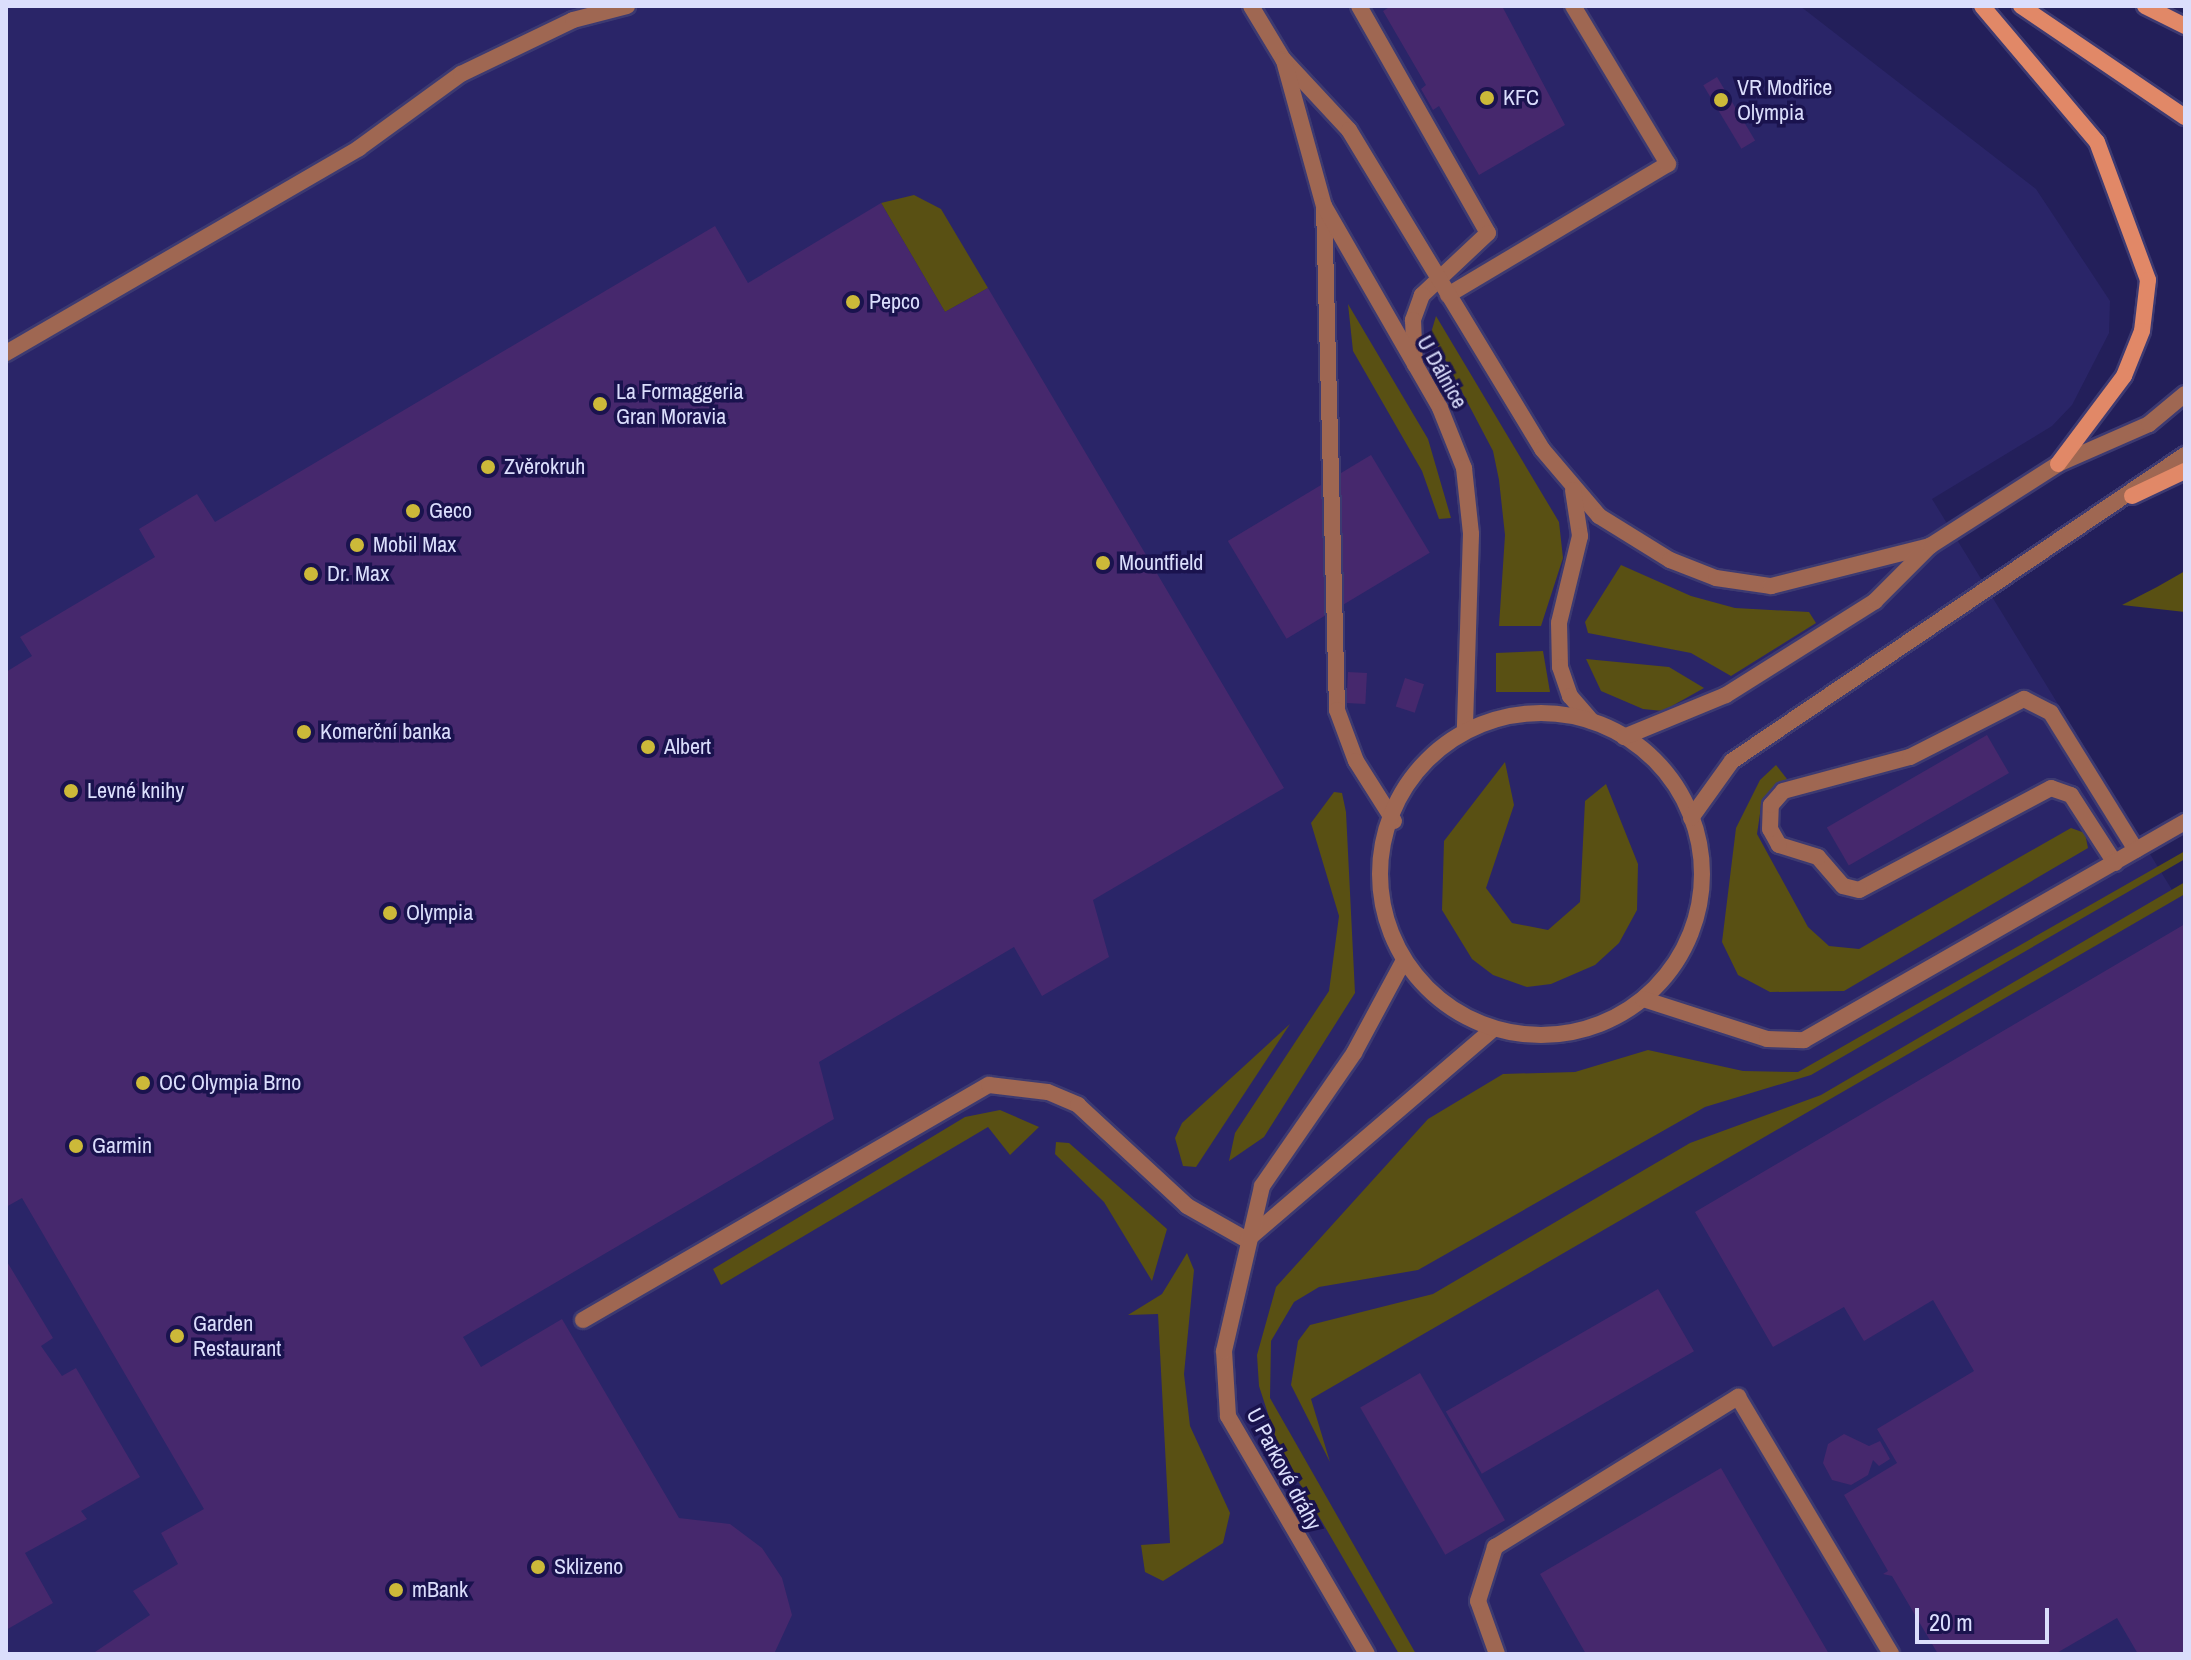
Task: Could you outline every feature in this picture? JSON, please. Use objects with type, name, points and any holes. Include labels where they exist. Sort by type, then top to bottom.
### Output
[{"type":"main road","points":[[1982,6],[2097,142],[2148,280],[2142,331],[2124,376],[2058,464]]},
{"type":"main road","points":[[2021,6],[2185,117]]},
{"type":"main road","points":[[2145,6],[2185,26]]},
{"type":"main road","points":[[2132,496],[2185,471]]},
{"type":"street","points":[[6,353],[345,156],[494,56],[573,20],[627,6]]},
{"type":"street","name":"U Dálnice","points":[[1251,6],[1283,59],[1349,130],[1448,295],[1573,488],[1630,539],[1716,578],[1771,586],[1818,579],[1930,546]]},
{"type":"street","points":[[1359,6],[1488,233],[1475,252],[1437,276],[1415,311],[1415,369]]},
{"type":"street","points":[[1448,295],[1668,164],[1573,6]]},
{"type":"street","name":"U Dálnice","points":[[1283,59],[1324,206],[1453,438],[1471,499],[1465,728]]},
{"type":"street","points":[[1324,206],[1337,710],[1356,761],[1394,821]]},
{"type":"street","points":[[1624,737],[1751,680],[1875,601],[1930,546],[2058,464],[2124,439],[2185,394]]},
{"type":"street","points":[[1691,818],[1732,761],[2132,496],[2185,455]]},
{"type":"street","name":"U Dálnice","points":[[1573,488],[1580,536],[1559,623],[1560,667],[1570,696],[1592,721]]},
{"type":"street","points":[[2115,863],[2071,795],[2051,788],[1859,890],[1843,886],[1818,857],[1779,845],[1770,829],[1771,805],[1783,791],[1910,757],[2024,699],[2051,713],[2136,850]]},
{"type":"street","points":[[1541,711],[1592,721],[1624,737],[1663,769],[1691,818],[1701,866],[1696,916],[1675,962],[1643,999],[1566,1034],[1493,1029],[1440,1002],[1403,962],[1383,900],[1394,821],[1412,783],[1465,728],[1541,711]]},
{"type":"street","points":[[1643,999],[1759,1037],[1804,1040],[2185,822]]},
{"type":"street","name":"U Parkové dráhy","points":[[1367,1654],[1228,1416],[1224,1351],[1247,1240],[1262,1186],[1354,1053],[1403,962]]},
{"type":"street","points":[[583,1320],[989,1085],[1048,1092],[1078,1105],[1187,1206],[1247,1240],[1493,1029]]},
{"type":"street","points":[[1497,1654],[1478,1601],[1495,1547],[1738,1397],[1891,1654]]},
{"type":"shaded area","points":[[6,6],[1800,6],[2036,189],[2110,301],[2109,333],[2072,405],[2052,426],[1932,499],[2177,898],[2185,894],[2185,1654],[6,1654]]},
{"type":"shaded area","points":[[914,195],[941,209],[988,288],[945,312],[881,203]]},
{"type":"shaded area","points":[[1348,304],[1428,439],[1451,518],[1439,519],[1422,471],[1353,351]]},
{"type":"shaded area","points":[[1436,316],[1559,522],[1563,558],[1541,626],[1499,626],[1505,535],[1499,480],[1493,451],[1431,333]]},
{"type":"shaded area","points":[[1621,565],[1691,596],[1735,608],[1809,612],[1816,623],[1731,676],[1691,653],[1588,633],[1585,622]]},
{"type":"shaded area","points":[[2185,571],[2185,612],[2122,605],[2157,587]]},
{"type":"shaded area","points":[[1543,651],[1550,692],[1496,692],[1496,653]]},
{"type":"shaded area","points":[[1586,659],[1669,667],[1704,688],[1663,711],[1643,709],[1601,691]]},
{"type":"shaded area","points":[[1505,762],[1514,805],[1486,888],[1512,923],[1548,930],[1580,902],[1585,801],[1606,784],[1638,864],[1637,910],[1619,943],[1595,965],[1551,984],[1527,987],[1493,975],[1472,959],[1442,910],[1444,841]]},
{"type":"shaded area","points":[[1776,765],[1787,779],[1762,800],[1757,834],[1808,927],[1829,946],[1859,949],[2071,828],[2085,833],[2088,848],[1844,991],[1770,992],[1738,975],[1722,942],[1736,828],[1760,780]]},
{"type":"shaded area","points":[[1334,792],[1342,793],[1346,812],[1355,993],[1264,1137],[1229,1161],[1235,1133],[1329,991],[1339,916],[1311,823]]},
{"type":"shaded area","points":[[2185,851],[2185,859],[1811,1075],[1705,1107],[1418,1270],[1319,1287],[1294,1302],[1271,1341],[1270,1398],[1416,1654],[1399,1654],[1279,1448],[1259,1386],[1257,1355],[1276,1287],[1428,1119],[1503,1074],[1575,1072],[1648,1050],[1743,1071],[1798,1072]]},
{"type":"shaded area","points":[[2185,882],[2185,894],[1311,1399],[1330,1462],[1291,1385],[1298,1341],[1310,1325],[1433,1294],[1690,1143],[1821,1095]]},
{"type":"shaded area","points":[[1290,1024],[1196,1167],[1183,1166],[1175,1138],[1182,1123]]},
{"type":"shaded area","points":[[1000,1110],[1039,1127],[1010,1155],[988,1127],[721,1285],[713,1269],[965,1117]]},
{"type":"shaded area","points":[[1056,1142],[1069,1143],[1167,1229],[1152,1281],[1104,1202],[1055,1154]]},
{"type":"shaded area","points":[[1187,1253],[1194,1270],[1184,1374],[1190,1426],[1230,1513],[1223,1543],[1163,1581],[1145,1572],[1141,1545],[1170,1543],[1158,1314],[1128,1315],[1162,1294]]},
{"type":"building","name":"KFC","points":[[1391,6],[1502,6],[1565,125],[1479,175],[1439,106],[1433,110],[1421,89],[1426,85],[1383,11]]},
{"type":"building","name":"VR Modřice Olympia","points":[[1717,77],[1755,140],[1741,149],[1703,85]]},
{"type":"building","points":[[881,203],[945,312],[988,288],[1284,788],[1093,900],[1109,957],[1042,996],[1014,947],[819,1062],[834,1119],[463,1337],[481,1367],[562,1319],[679,1518],[730,1524],[762,1548],[782,1578],[792,1615],[774,1654],[92,1654],[150,1615],[133,1591],[178,1564],[161,1533],[204,1509],[22,1198],[6,1207],[6,672],[32,656],[20,637],[155,557],[139,529],[197,494],[215,522],[715,226],[748,283]]},
{"type":"building","points":[[1371,455],[1430,553],[1287,639],[1228,541]]},
{"type":"building","points":[[1348,672],[1367,673],[1365,704],[1346,703]]},
{"type":"building","points":[[1405,678],[1424,684],[1415,713],[1396,707]]},
{"type":"building","points":[[1987,735],[2009,773],[1849,866],[1827,828]]},
{"type":"building","points":[[2185,924],[2185,1654],[2138,1654],[2117,1618],[2055,1654],[1938,1654],[1892,1576],[1883,1574],[1888,1571],[1844,1495],[1897,1463],[1877,1429],[1974,1371],[1933,1300],[1864,1341],[1844,1307],[1773,1347],[1695,1212]]},
{"type":"building","points":[[6,1260],[53,1338],[41,1346],[62,1376],[76,1368],[140,1477],[81,1511],[87,1519],[25,1553],[53,1603],[6,1630]]},
{"type":"building","points":[[1658,1289],[1694,1351],[1482,1474],[1446,1412]]},
{"type":"building","points":[[1420,1373],[1505,1520],[1445,1555],[1360,1408]]},
{"type":"building","points":[[1844,1434],[1869,1446],[1880,1441],[1890,1459],[1879,1466],[1873,1460],[1868,1475],[1851,1485],[1832,1480],[1823,1463],[1828,1444]]},
{"type":"building","points":[[1721,1468],[1829,1654],[1586,1654],[1540,1574]]},
{"type":"place","name":"KFC","points":[[1487,98]]},
{"type":"place","name":"VR Modřice Olympia","points":[[1721,100]]},
{"type":"place","name":"Pepco","points":[[853,302]]},
{"type":"place","name":"La Formaggeria Gran Moravia","points":[[600,404]]},
{"type":"place","name":"Zvěrokruh","points":[[488,467]]},
{"type":"place","name":"Geco","points":[[413,511]]},
{"type":"place","name":"Mobil Max","points":[[357,545]]},
{"type":"place","name":"Mountfield","points":[[1103,563]]},
{"type":"place","name":"Dr. Max","points":[[311,574]]},
{"type":"place","name":"Komerční banka","points":[[304,732]]},
{"type":"place","name":"Albert","points":[[648,747]]},
{"type":"place","name":"Levné knihy","points":[[71,791]]},
{"type":"place","name":"Olympia","points":[[390,913]]},
{"type":"place","name":"OC Olympia Brno","points":[[143,1083]]},
{"type":"place","name":"Garmin","points":[[76,1146]]},
{"type":"place","name":"Garden Restaurant","points":[[177,1336]]},
{"type":"place","name":"Sklizeno","points":[[538,1567]]},
{"type":"place","name":"mBank","points":[[396,1590]]}]
